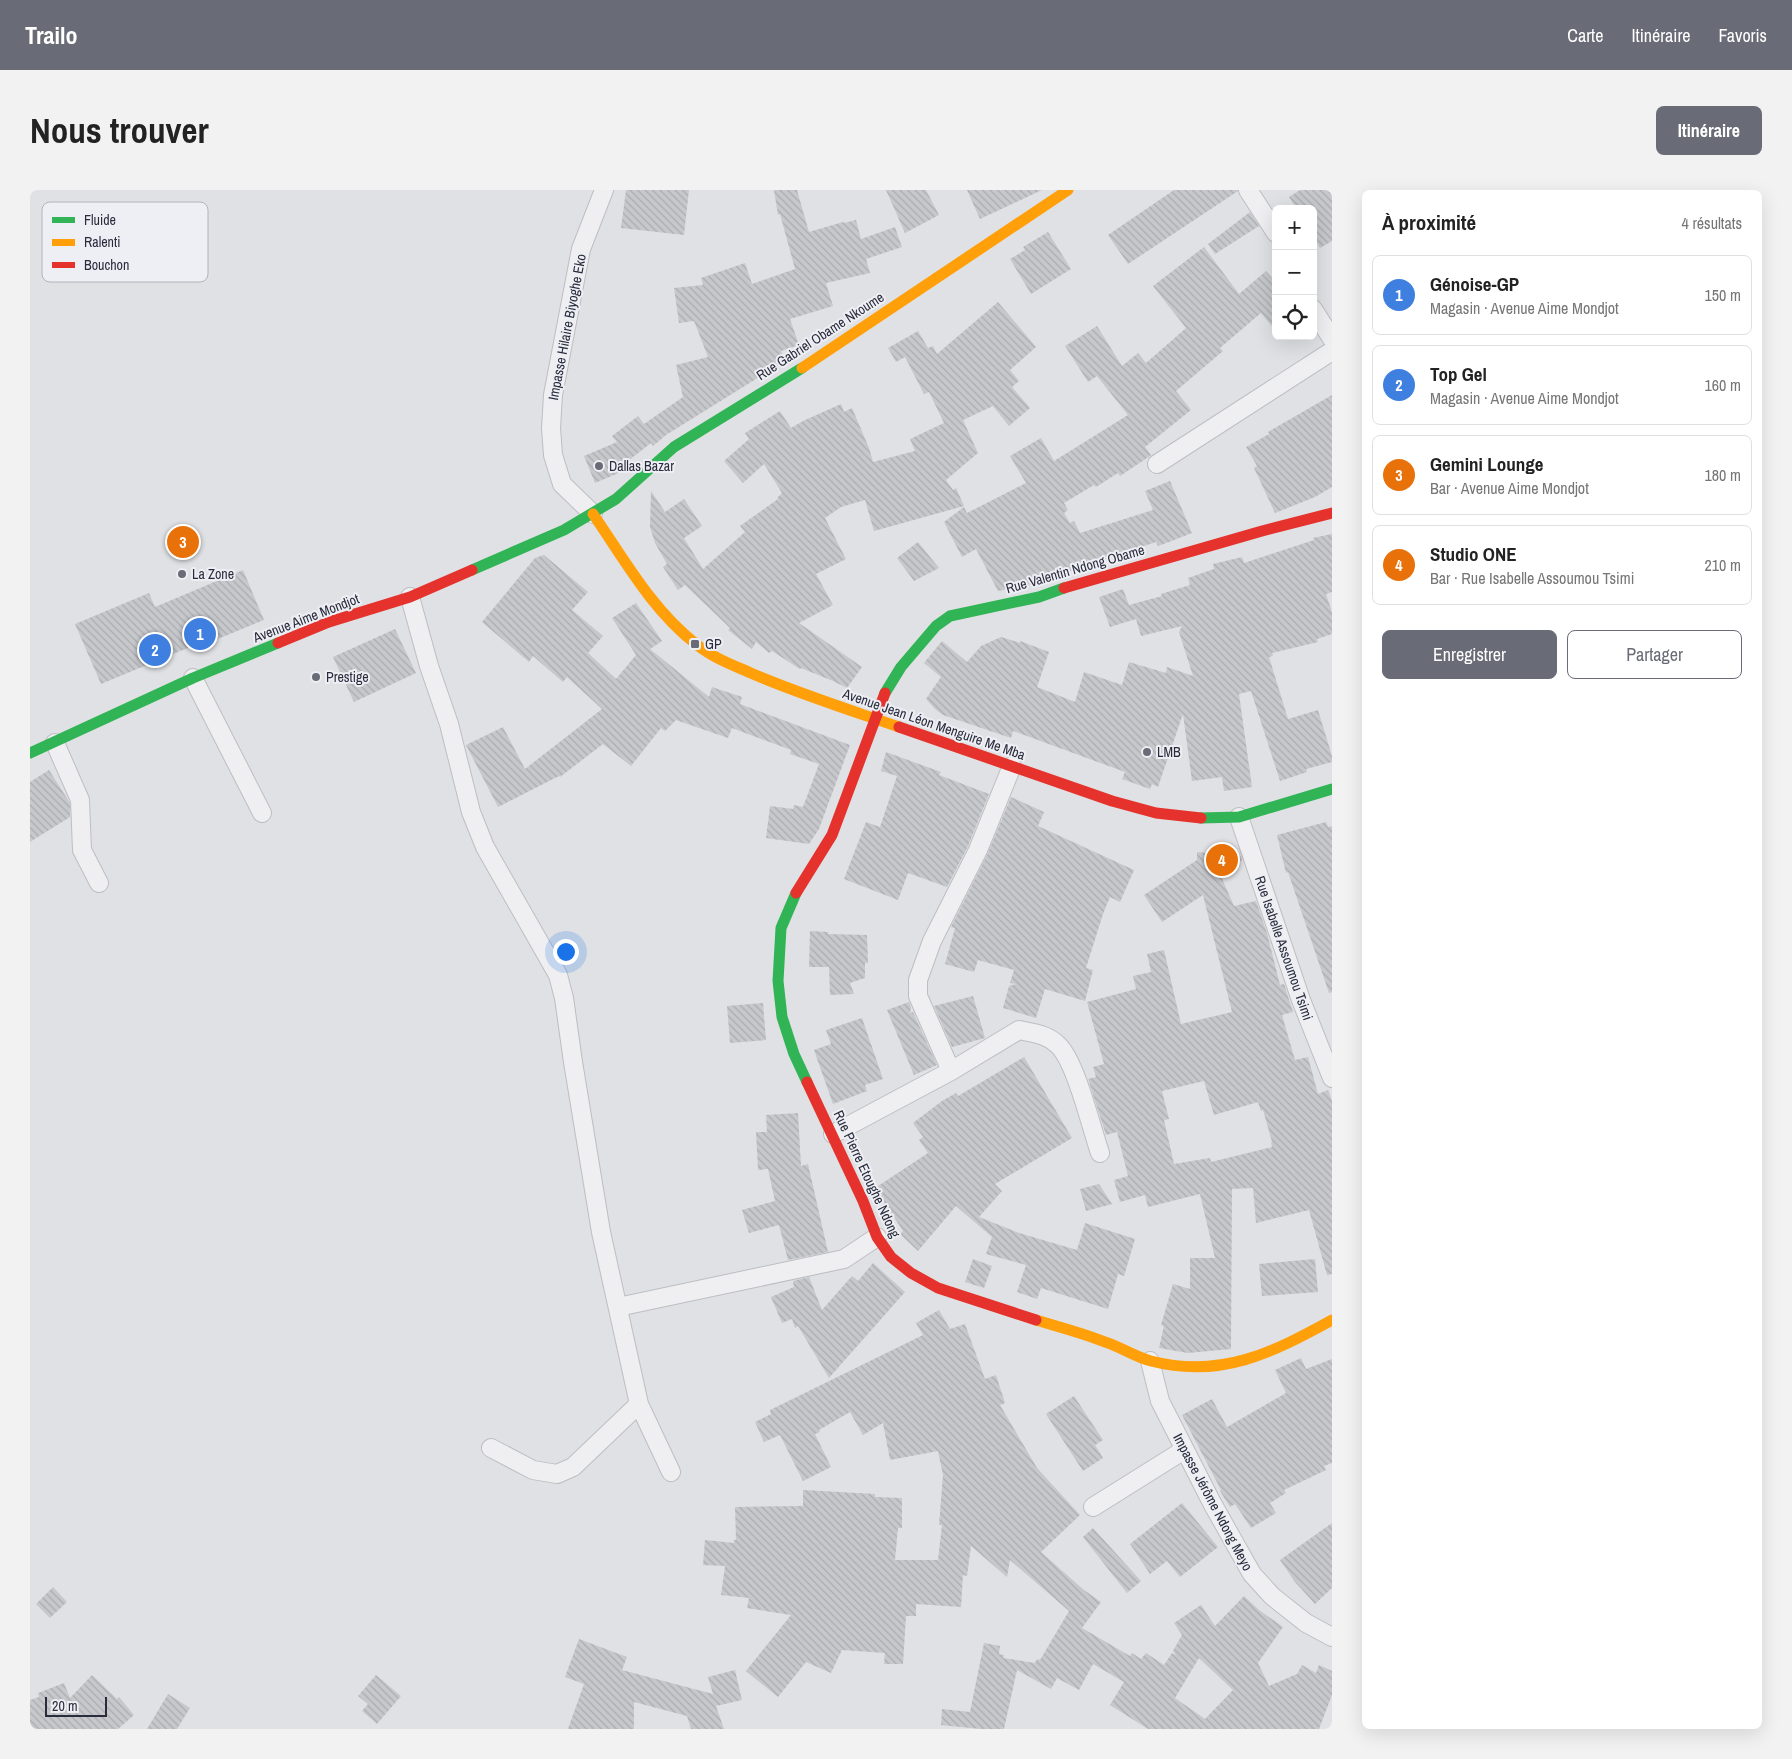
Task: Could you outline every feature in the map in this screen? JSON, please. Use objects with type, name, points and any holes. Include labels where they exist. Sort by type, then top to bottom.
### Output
[{"type":"street","name":"Impasse Hilaire Biyoghe Eko","points":[[593,514],[562,484],[553,455],[551,428],[553,395],[579,258],[604,190]]},
{"type":"street","name":"Rue Gabriel Obame Nkoume","points":[[593,514],[616,499],[674,447],[796,371],[1068,190]]},
{"type":"street","points":[[1248,190],[1272,227]]},
{"type":"street","points":[[1317,315],[1332,339]]},
{"type":"street","points":[[1157,464],[1332,351]]},
{"type":"street","name":"Rue Valentin Ndong Obame","points":[[875,718],[887,689],[901,667],[936,626],[950,616],[1039,597],[1085,581],[1332,513]]},
{"type":"street","name":"Avenue Aime Mondjot","points":[[30,753],[193,678],[329,622],[410,597],[535,544],[593,514]]},
{"type":"street","name":"Avenue Jean Léon Menguire Me Mba","points":[[593,514],[645,591],[675,626],[714,657],[781,686],[1112,801],[1156,813],[1196,818],[1239,817],[1332,789]]},
{"type":"street","points":[[410,597],[429,666],[449,724],[471,812],[485,847],[558,974],[564,998],[602,1232],[639,1404],[671,1472]]},
{"type":"street","points":[[193,678],[262,813]]},
{"type":"street","name":"Rue Pierre Etoughe Ndong","points":[[875,718],[832,835],[794,896],[781,928],[778,981],[782,1017],[794,1054],[864,1201],[877,1237],[892,1257],[911,1273],[938,1288],[1106,1342],[1150,1361],[1193,1368],[1228,1365],[1261,1356],[1294,1341],[1332,1320]]},
{"type":"street","points":[[55,743],[80,800],[82,850],[99,883]]},
{"type":"street","points":[[951,1071],[918,996],[918,980],[932,942],[978,850],[1012,766]]},
{"type":"street","name":"Rue Isabelle Assoumou Tsimi","points":[[1239,817],[1301,1000],[1332,1078]]},
{"type":"street","points":[[833,1134],[951,1071],[1019,1030],[1044,1035],[1058,1044],[1069,1060],[1100,1153]]},
{"type":"street","points":[[618,1307],[844,1259],[877,1237]]},
{"type":"street","name":"Impasse Jérôme Ndong Meyo","points":[[1150,1361],[1160,1401],[1184,1450],[1252,1574],[1272,1596],[1306,1623],[1332,1637]]},
{"type":"street","points":[[491,1448],[533,1470],[557,1474],[573,1467],[639,1404]]},
{"type":"street","points":[[1092,1507],[1184,1450]]},
{"type":"building","points":[[626,190],[689,190],[684,235],[621,228]]},
{"type":"building","points":[[774,190],[797,190],[809,232],[856,220],[861,239],[895,227],[902,247],[866,259],[870,273],[826,283],[833,306],[790,319],[799,345],[781,351],[785,361],[666,435],[653,446],[651,443],[619,468],[621,472],[595,483],[584,456],[617,442],[612,436],[638,416],[644,424],[683,397],[676,365],[708,357],[694,321],[679,323],[674,288],[703,285],[701,278],[745,263],[752,284],[795,269],[780,214],[778,215]]},
{"type":"building","points":[[886,190],[926,190],[939,215],[905,233]]},
{"type":"building","points":[[967,190],[1042,190],[980,219]]},
{"type":"building","points":[[1174,190],[1238,191],[1128,264],[1108,235]]},
{"type":"building","points":[[1300,190],[1332,190],[1332,241],[1320,248],[1317,243],[1317,205],[1294,205],[1289,197]]},
{"type":"building","points":[[1250,212],[1259,226],[1215,254],[1208,244]]},
{"type":"building","points":[[1048,232],[1071,269],[1031,294],[1010,259],[1025,250],[1023,247]]},
{"type":"building","points":[[1204,247],[1239,294],[1266,271],[1272,278],[1272,326],[1261,313],[1220,348],[1223,351],[1176,391],[1191,410],[1145,447],[1151,455],[1120,476],[1118,473],[1096,487],[1094,485],[1064,503],[1068,510],[1064,513],[1070,523],[1074,521],[1080,533],[1153,510],[1145,491],[1170,481],[1192,533],[1158,546],[1156,542],[1050,578],[1049,576],[1032,584],[998,591],[976,549],[962,557],[944,522],[964,507],[967,513],[1026,483],[1010,456],[1041,438],[1054,461],[1128,415],[1097,376],[1088,382],[1065,346],[1097,326],[1122,366],[1138,353],[1146,363],[1186,328],[1153,286]]},
{"type":"building","points":[[998,302],[1036,347],[1010,370],[1019,381],[1012,387],[1030,408],[1009,426],[993,406],[963,420],[978,453],[946,480],[953,490],[956,488],[964,506],[874,531],[865,500],[841,507],[825,518],[846,559],[816,574],[833,605],[799,623],[862,667],[847,688],[800,669],[772,651],[769,653],[756,642],[752,649],[728,630],[730,628],[685,585],[678,590],[663,567],[667,564],[655,543],[650,527],[651,491],[665,512],[684,499],[702,526],[684,538],[703,569],[745,532],[740,526],[778,499],[782,493],[764,464],[743,483],[724,461],[749,439],[745,433],[780,411],[791,428],[841,404],[844,412],[852,408],[873,462],[915,451],[910,439],[944,423],[929,392],[924,394],[905,357],[896,362],[888,348],[918,331],[928,348],[933,346],[937,354]]},
{"type":"building","points":[[1332,395],[1332,487],[1315,497],[1275,513],[1254,468],[1257,466],[1246,447]]},
{"type":"building","points":[[1332,534],[1332,592],[1326,594],[1332,612],[1332,634],[1317,639],[1318,642],[1272,653],[1273,656],[1269,657],[1288,719],[1318,710],[1332,756],[1332,762],[1306,769],[1307,772],[1280,781],[1251,691],[1239,694],[1252,787],[1224,791],[1222,777],[1192,781],[1183,714],[1158,787],[1152,784],[1150,789],[1122,779],[1125,772],[1013,731],[1011,738],[943,715],[926,699],[941,677],[924,663],[942,641],[967,662],[981,646],[1001,637],[1020,643],[1020,641],[1049,652],[1037,687],[1075,702],[1084,672],[1122,685],[1129,662],[1166,673],[1167,667],[1193,676],[1179,632],[1182,626],[1141,636],[1136,619],[1110,627],[1099,597],[1123,589],[1129,605],[1162,596],[1161,594],[1190,585],[1188,578],[1214,569],[1213,564],[1242,557],[1244,563],[1314,540],[1313,538]]},
{"type":"building","points":[[918,542],[939,568],[914,581],[897,558]]},
{"type":"building","points":[[544,555],[588,592],[572,610],[603,636],[588,653],[616,679],[636,655],[612,618],[636,603],[662,641],[650,649],[709,697],[712,687],[742,697],[740,704],[850,745],[819,829],[809,844],[766,838],[770,806],[793,809],[794,805],[803,807],[819,764],[790,754],[791,750],[732,728],[728,738],[676,720],[665,731],[661,728],[631,766],[603,744],[560,777],[498,807],[466,745],[503,727],[525,769],[602,709],[567,677],[563,682],[533,656],[529,662],[482,622],[535,558]]},
{"type":"building","points":[[243,570],[264,620],[191,650],[190,647],[101,684],[75,624],[149,593],[155,607]]},
{"type":"building","points":[[395,629],[416,673],[354,702],[333,657]]},
{"type":"building","points":[[886,752],[941,772],[939,775],[989,794],[968,846],[947,887],[908,873],[898,900],[844,879],[866,822],[880,827],[897,776],[881,771]]},
{"type":"building","points":[[49,770],[70,803],[70,817],[30,842],[30,782]]},
{"type":"building","points":[[1011,797],[1044,812],[1038,826],[1134,870],[1120,902],[1110,897],[1103,914],[1086,968],[1093,970],[1085,1001],[1045,989],[1036,1018],[1003,1008],[1009,986],[1016,984],[1010,983],[1014,970],[978,960],[974,972],[945,964],[955,928],[951,927],[987,855]]},
{"type":"building","points":[[1326,822],[1328,827],[1332,826],[1332,992],[1329,993],[1288,872],[1286,873],[1277,835]]},
{"type":"building","points":[[1197,852],[1241,856],[1242,860],[1220,874],[1234,906],[1256,901],[1267,933],[1280,985],[1284,984],[1293,1012],[1282,1015],[1295,1060],[1308,1057],[1318,1094],[1328,1090],[1332,1101],[1332,1274],[1327,1275],[1309,1210],[1256,1223],[1253,1188],[1232,1189],[1231,1349],[1188,1353],[1159,1348],[1164,1326],[1161,1325],[1173,1284],[1190,1289],[1190,1258],[1215,1258],[1200,1194],[1148,1207],[1145,1195],[1120,1202],[1114,1180],[1128,1176],[1117,1132],[1106,1135],[1088,1079],[1096,1077],[1093,1067],[1104,1064],[1087,1002],[1136,989],[1133,976],[1151,972],[1147,954],[1164,950],[1181,1024],[1232,1012],[1203,895],[1162,922],[1144,895],[1197,860]],"holes":[[[1204,1081],[1214,1115],[1258,1102],[1261,1111],[1263,1110],[1272,1147],[1211,1162],[1210,1158],[1174,1164],[1164,1120],[1169,1119],[1162,1091]]]},
{"type":"building","points":[[810,931],[828,932],[828,934],[867,935],[868,963],[865,963],[865,978],[850,983],[854,994],[830,995],[829,967],[809,967]]},
{"type":"building","points":[[973,996],[985,1038],[952,1047],[934,1006]]},
{"type":"building","points":[[909,1002],[911,1007],[910,1013],[913,1012],[937,1065],[914,1075],[887,1010]]},
{"type":"building","points":[[763,1003],[766,1040],[730,1043],[727,1006]]},
{"type":"building","points":[[862,1018],[883,1079],[865,1085],[867,1091],[833,1104],[814,1050],[831,1044],[826,1030]]},
{"type":"building","points":[[1024,1057],[1072,1138],[995,1184],[1002,1191],[979,1217],[1019,1233],[1077,1250],[1085,1223],[1135,1239],[1124,1276],[1118,1274],[1108,1309],[1041,1288],[1037,1299],[1017,1292],[1026,1265],[986,1254],[992,1237],[956,1206],[918,1251],[900,1234],[903,1231],[875,1188],[928,1153],[919,1140],[923,1137],[913,1123],[942,1101],[956,1093],[958,1096]]},
{"type":"building","points":[[798,1113],[801,1166],[808,1164],[828,1252],[788,1260],[779,1225],[749,1233],[742,1210],[775,1201],[768,1169],[758,1170],[756,1132],[767,1132],[766,1115]]},
{"type":"building","points":[[1099,1184],[1112,1204],[1086,1211],[1080,1189]]},
{"type":"building","points":[[973,1259],[992,1266],[984,1288],[965,1282]]},
{"type":"building","points":[[1315,1259],[1318,1292],[1262,1296],[1259,1264]]},
{"type":"building","points":[[873,1263],[905,1292],[829,1378],[798,1326],[795,1328],[792,1319],[782,1323],[771,1297],[794,1287],[793,1281],[809,1277],[822,1310],[852,1276],[858,1281]]},
{"type":"building","points":[[939,1310],[950,1329],[965,1324],[985,1379],[996,1375],[1005,1403],[1000,1405],[1037,1468],[1080,1515],[1041,1552],[1084,1590],[1101,1602],[1082,1628],[1130,1656],[1132,1653],[1141,1659],[1146,1653],[1164,1665],[1172,1653],[1176,1655],[1173,1651],[1182,1635],[1174,1623],[1201,1605],[1215,1626],[1244,1596],[1259,1610],[1283,1627],[1258,1663],[1269,1686],[1297,1674],[1302,1665],[1316,1673],[1319,1665],[1332,1671],[1332,1695],[1319,1729],[1148,1729],[1110,1705],[1124,1682],[1093,1664],[1079,1690],[1057,1678],[1051,1689],[1017,1670],[1004,1729],[941,1725],[942,1709],[970,1712],[984,1643],[1000,1646],[999,1654],[1004,1655],[1003,1658],[1035,1663],[1037,1659],[1040,1660],[1069,1611],[1010,1560],[1007,1577],[971,1546],[967,1576],[963,1575],[961,1607],[916,1604],[916,1616],[906,1616],[903,1664],[884,1664],[885,1653],[842,1650],[831,1673],[806,1662],[778,1697],[746,1671],[791,1615],[747,1608],[749,1598],[721,1595],[725,1566],[703,1565],[705,1540],[734,1543],[734,1540],[736,1540],[735,1507],[803,1506],[803,1490],[875,1494],[875,1497],[902,1498],[902,1528],[898,1528],[895,1560],[938,1560],[942,1525],[939,1525],[943,1475],[938,1451],[890,1460],[883,1423],[863,1435],[850,1412],[815,1434],[831,1467],[803,1481],[780,1435],[764,1442],[755,1422],[771,1414],[770,1410],[923,1335],[916,1323]],"holes":[[[1199,1658],[1233,1690],[1205,1719],[1175,1698]]]},
{"type":"building","points":[[1301,1358],[1306,1369],[1332,1359],[1332,1463],[1324,1466],[1326,1470],[1284,1490],[1286,1493],[1270,1503],[1276,1513],[1251,1528],[1235,1504],[1230,1507],[1220,1491],[1182,1415],[1212,1399],[1227,1427],[1286,1393],[1275,1370]]},
{"type":"building","points":[[1074,1396],[1103,1440],[1095,1445],[1103,1458],[1083,1471],[1046,1414]]},
{"type":"building","points":[[1182,1503],[1218,1547],[1180,1577],[1167,1561],[1150,1574],[1130,1544]]},
{"type":"building","points":[[1332,1523],[1332,1588],[1315,1604],[1295,1582],[1280,1560]]},
{"type":"building","points":[[1093,1528],[1141,1581],[1127,1593],[1083,1537]]},
{"type":"building","points":[[53,1587],[67,1602],[50,1618],[36,1604]]},
{"type":"building","points":[[579,1639],[627,1657],[622,1670],[713,1694],[708,1677],[735,1670],[742,1700],[716,1706],[724,1729],[691,1729],[687,1716],[634,1702],[634,1729],[568,1729],[584,1684],[565,1677]]},
{"type":"building","points":[[92,1675],[117,1699],[119,1697],[134,1715],[118,1729],[30,1729],[30,1700],[39,1697],[38,1693],[64,1683],[70,1698]]},
{"type":"building","points":[[376,1675],[401,1696],[377,1724],[362,1711],[368,1704],[358,1696]]},
{"type":"building","points":[[168,1694],[190,1708],[177,1729],[147,1729]]},
{"type":"traffic: fast","points":[[472,570],[564,530],[616,499],[674,447],[802,368]]},
{"type":"traffic: fast","points":[[885,693],[901,667],[936,626],[950,616],[1039,597],[1064,588]]},
{"type":"traffic: fast","points":[[30,753],[193,678],[278,643]]},
{"type":"traffic: fast","points":[[1201,818],[1239,817],[1332,789]]},
{"type":"traffic: fast","points":[[796,893],[781,928],[778,981],[782,1017],[794,1054],[807,1082]]},
{"type":"traffic: slow","points":[[802,368],[1068,190]]},
{"type":"traffic: slow","points":[[593,514],[652,600],[680,630],[703,649],[723,661],[771,681],[899,727]]},
{"type":"traffic: slow","points":[[1036,1320],[1097,1339],[1151,1361],[1176,1366],[1200,1367],[1223,1365],[1245,1360],[1288,1343],[1332,1320]]},
{"type":"traffic: jam","points":[[1064,588],[1262,531],[1332,513]]},
{"type":"traffic: jam","points":[[278,643],[329,622],[410,597],[472,570]]},
{"type":"traffic: jam","points":[[796,893],[832,835],[885,693]]},
{"type":"traffic: jam","points":[[899,727],[1112,801],[1156,813],[1201,818]]},
{"type":"traffic: jam","points":[[807,1082],[863,1201],[877,1237],[891,1257],[911,1273],[938,1288],[1036,1320]]},
{"type":"place","name":"Dallas Bazar","points":[[599,466]]},
{"type":"place","name":"Gemini Lounge","points":[[183,542]]},
{"type":"place","name":"La Zone","points":[[182,574]]},
{"type":"place","name":"Génoise-GP","points":[[200,634]]},
{"type":"place","name":"GP","points":[[695,644]]},
{"type":"place","name":"Top Gel","points":[[155,650]]},
{"type":"place","name":"Prestige","points":[[316,677]]},
{"type":"place","name":"LMB","points":[[1147,752]]},
{"type":"place","name":"Studio ONE","points":[[1222,860]]}]
